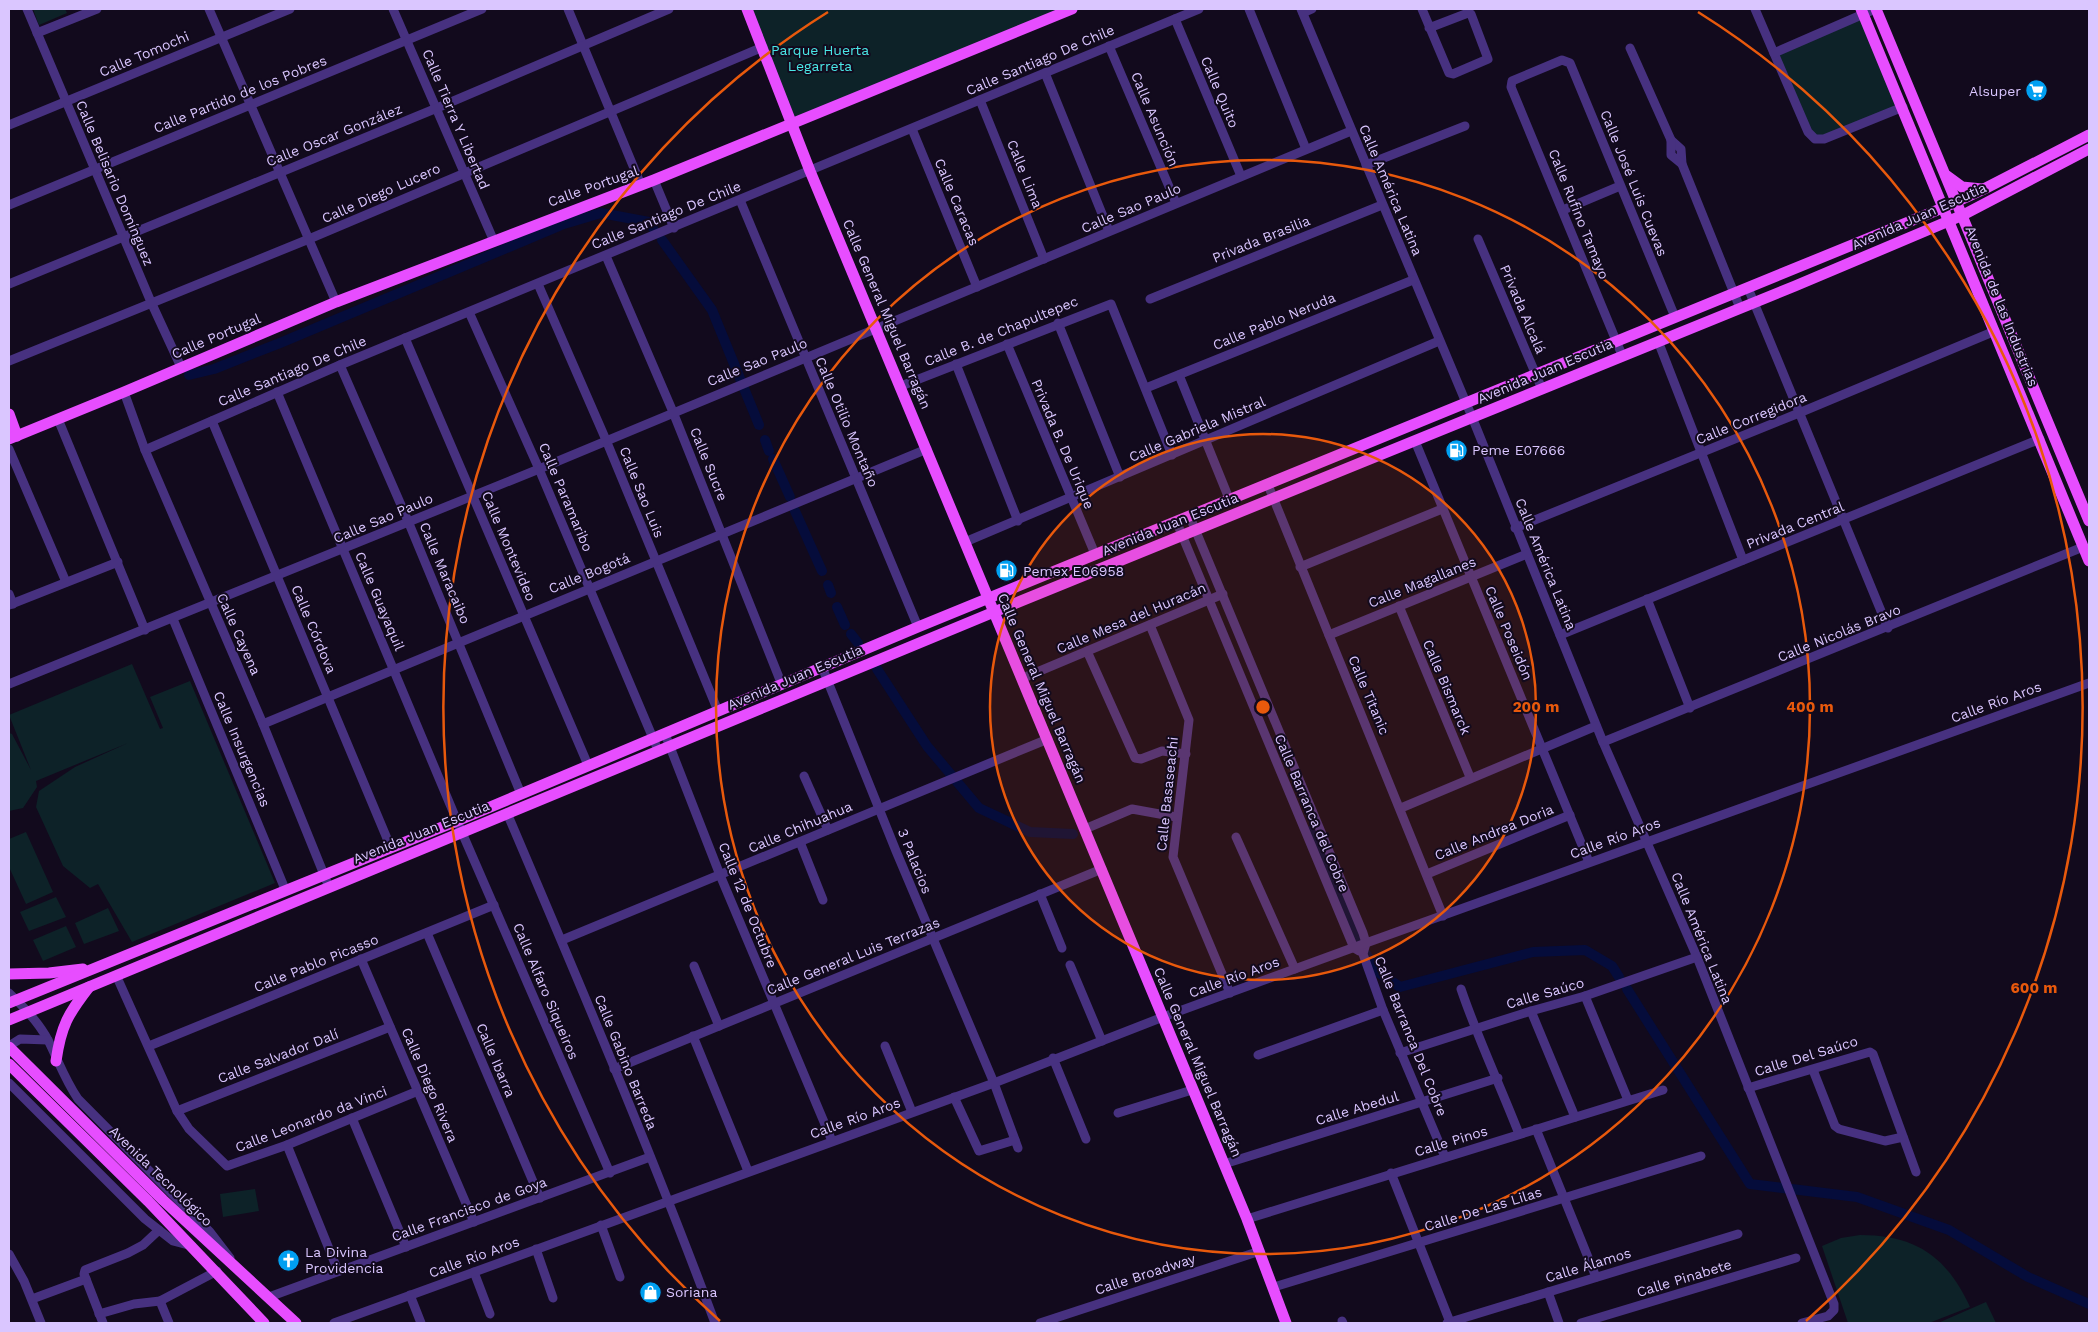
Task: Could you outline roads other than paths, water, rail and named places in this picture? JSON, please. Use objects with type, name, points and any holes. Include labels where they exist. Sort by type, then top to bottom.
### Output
[{"type":"main road","name":"Calle General Miguel Barragán","points":[[747,9],[763,46],[810,171],[1247,1219],[1286,1323]]},
{"type":"main road","name":"Calle Portugal","points":[[13,437],[336,302],[493,239],[654,180],[1072,9]]},
{"type":"main road","name":"Avenida de las Industrias","points":[[1875,9],[1963,215],[2089,521]]},
{"type":"main road","name":"Avenida de las Industrias","points":[[1862,11],[1945,207],[2089,561]]},
{"type":"main road","name":"Avenida Juan Escutia","points":[[11,999],[100,966],[285,889],[458,821],[988,598],[1177,523],[1945,207],[2089,135]]},
{"type":"main road","name":"Avenida Juan Escutia","points":[[9,1020],[876,660],[1622,355],[1754,303],[1963,215],[2089,149]]},
{"type":"main road","points":[[1945,174],[1962,187],[1984,189]]},
{"type":"main road","points":[[1969,267],[1982,262]]},
{"type":"main road","points":[[2029,411],[2041,405]]},
{"type":"main road","points":[[9,414],[13,437]]},
{"type":"main road","points":[[870,647],[876,660]]},
{"type":"main road","points":[[838,661],[844,674]]},
{"type":"main road","points":[[9,974],[49,973],[100,966]]},
{"type":"main road","points":[[56,1061],[62,1029],[72,1009],[91,985]]},
{"type":"main road","name":"Avenida Tecnológico","points":[[9,1047],[163,1200],[296,1323]]},
{"type":"main road","name":"Avenida Tecnológico","points":[[9,1064],[217,1271],[264,1323]]},
{"type":"street","name":"Calle Belisario Domínguez","points":[[27,9],[150,302],[181,367]]},
{"type":"street","points":[[37,33],[97,9]]},
{"type":"street","points":[[209,9],[336,302]]},
{"type":"street","name":"Calle Tomochi","points":[[9,125],[290,9]]},
{"type":"street","name":"Calle Tierra Y Libertad","points":[[393,9],[493,239]]},
{"type":"street","name":"Calle Partido de los Pobres","points":[[9,205],[482,9]]},
{"type":"street","points":[[568,9],[640,185]]},
{"type":"street","name":"Calle Oscar González","points":[[9,284],[437,108],[669,9]]},
{"type":"street","name":"Calle Santiago De Chile","points":[[145,450],[340,365],[1199,9]]},
{"type":"street","points":[[1249,9],[1306,149]]},
{"type":"street","points":[[1302,11],[1312,9]]},
{"type":"street","points":[[1422,9],[1430,28],[1450,74],[1487,60],[1489,56],[1473,15],[1468,13],[1430,28]]},
{"type":"street","points":[[1449,9],[1453,18]]},
{"type":"street","points":[[1755,9],[1808,132],[1815,139],[1824,139],[1903,107]]},
{"type":"street","points":[[1774,53],[1862,11],[1875,9]]},
{"type":"street","name":"Calle América Latina","points":[[1302,11],[1413,280],[1472,417],[1596,726],[1697,957],[1834,1304],[1834,1310],[1828,1316],[1802,1323]]},
{"type":"street","name":"Calle Quito","points":[[1175,19],[1241,176]]},
{"type":"street","name":"Calle Diego Lucero","points":[[9,361],[308,239],[763,46]]},
{"type":"street","name":"Calle Asunción","points":[[1109,46],[1176,203]]},
{"type":"street","points":[[1630,48],[1671,140],[1671,155],[1682,164],[1740,308]]},
{"type":"street","name":"Calle José Luis Cuevas","points":[[1510,83],[1566,60],[1570,63],[1675,317]]},
{"type":"street","points":[[1045,73],[1109,231]]},
{"type":"street","name":"Calle Rufino Tamayo","points":[[1510,83],[1622,355]]},
{"type":"street","name":"Calle Lima","points":[[980,100],[1044,259]]},
{"type":"street","points":[[1366,164],[1465,126]]},
{"type":"street","name":"Calle Caracas","points":[[912,128],[977,287]]},
{"type":"street","name":"Calle Sao Paulo","points":[[9,684],[343,550],[1351,131]]},
{"type":"street","points":[[654,180],[674,228]]},
{"type":"street","points":[[1563,210],[1620,186]]},
{"type":"street","name":"Calle Otilio Montaño","points":[[740,200],[918,627]]},
{"type":"street","name":"Privada Brasilia","points":[[1150,299],[1382,205]]},
{"type":"street","name":"Privada Alcalá","points":[[1478,239],[1542,389]]},
{"type":"street","name":"Calle Sucre","points":[[606,256],[722,532],[782,685]]},
{"type":"street","name":"Calle Pablo Neruda","points":[[1146,388],[1413,280]]},
{"type":"street","name":"Calle Sao Luis","points":[[538,284],[606,440],[718,711]]},
{"type":"street","points":[[1748,288],[1888,628]]},
{"type":"street","name":"Calle B. de Chapultepec","points":[[901,386],[1111,304],[1146,388]]},
{"type":"street","name":"Calle Paramaribo","points":[[469,312],[590,587],[653,739],[663,748]]},
{"type":"street","points":[[1058,324],[1120,477]]},
{"type":"street","name":"Calle Corregidora","points":[[1516,528],[1995,331]]},
{"type":"street","name":"Calle Montevideo","points":[[405,338],[588,766]]},
{"type":"street","name":"Calle Gabriela Mistral","points":[[965,542],[1439,341]]},
{"type":"street","points":[[1658,341],[1744,560]]},
{"type":"street","name":"Privada B. De Urique","points":[[1007,344],[1095,554]]},
{"type":"street","points":[[956,364],[1018,521]]},
{"type":"street","name":"Calle Maracaibo","points":[[340,365],[459,642],[521,794]]},
{"type":"street","points":[[1179,375],[1230,500]]},
{"type":"street","points":[[1146,388],[1172,454]]},
{"type":"street","name":"Calle Cayena","points":[[124,392],[145,450],[263,724],[329,886]]},
{"type":"street","name":"Calle Guayaquil","points":[[277,392],[458,821]]},
{"type":"street","points":[[58,419],[145,630]]},
{"type":"street","name":"Calle Córdova","points":[[212,421],[391,848]]},
{"type":"street","name":"Privada Central","points":[[1560,635],[2040,439]]},
{"type":"street","name":"Calle Poseidón","points":[[1415,441],[1589,862]]},
{"type":"street","points":[[9,449],[66,582]]},
{"type":"street","name":"Calle Bogotá","points":[[263,724],[722,532],[927,449]]},
{"type":"street","name":"Calle Titanic","points":[[1268,485],[1300,567],[1401,808],[1443,916]]},
{"type":"street","points":[[1300,567],[1442,509]]},
{"type":"street","name":"Calle Barranca del Cobre","points":[[1190,517],[1366,943]]},
{"type":"street","name":"Calle Barranca del Cobre","points":[[1177,523],[1354,948]]},
{"type":"street","name":"Calle Nicolás Bravo","points":[[1603,742],[1888,628],[2083,547]]},
{"type":"street","name":"Calle Magallanes","points":[[1329,635],[1527,554]]},
{"type":"street","points":[[9,594],[11,605],[118,562]]},
{"type":"street","name":"Calle Mesa del Huracán","points":[[1023,678],[1222,594]]},
{"type":"street","points":[[1648,600],[1690,708]]},
{"type":"street","name":"Calle Bismarck","points":[[1399,606],[1470,778]]},
{"type":"street","name":"Calle Insurgencias","points":[[172,619],[285,889]]},
{"type":"street","name":"Calle Basaseachi","points":[[1150,625],[1188,717],[1186,754],[1176,817],[1174,862],[1230,994]]},
{"type":"street","points":[[1087,651],[1135,758],[1141,759],[1162,751],[1186,754]]},
{"type":"street","name":"3 Palacios","points":[[822,667],[932,938],[994,1082],[1016,1144],[979,1151],[954,1097]]},
{"type":"street","name":"Calle Río Aros","points":[[334,1323],[954,1097],[1163,1017],[2089,683]]},
{"type":"street","points":[[1260,722],[1273,716]]},
{"type":"street","points":[[1401,808],[1596,726]]},
{"type":"street","name":"Calle 12 de Octubre","points":[[665,734],[663,748],[720,875],[832,1141]]},
{"type":"street","name":"Calle Chihuahua","points":[[562,940],[1048,739]]},
{"type":"street","points":[[804,776],[828,830]]},
{"type":"street","points":[[1085,828],[1132,809],[1176,817]]},
{"type":"street","points":[[1298,816],[1312,811]]},
{"type":"street","name":"Calle Gabino Barreda","points":[[507,813],[562,940],[669,1200],[715,1323]]},
{"type":"street","name":"Calle Andrea Doria","points":[[1427,874],[1570,815]]},
{"type":"street","name":"Calle Alfaro Siqueiros","points":[[458,821],[610,1173]]},
{"type":"street","points":[[1236,837],[1295,969]]},
{"type":"street","points":[[800,842],[823,900]]},
{"type":"street","name":"Calle General Luis Terrazas","points":[[614,1069],[1102,869]]},
{"type":"street","points":[[1040,894],[1062,948]]},
{"type":"street","name":"Calle Pablo Picasso","points":[[149,1046],[494,905]]},
{"type":"street","name":"Calle Ibarra","points":[[426,933],[540,1198]]},
{"type":"street","name":"Calle Barranca Del Cobre","points":[[1366,943],[1363,954],[1382,1010],[1445,1157]]},
{"type":"street","name":"Calle Barranca Del Cobre","points":[[1354,948],[1363,954]]},
{"type":"street","name":"Calle Saúco","points":[[1400,1053],[1531,1011],[1586,996],[1697,957]]},
{"type":"street","name":"Calle Diego Rivera","points":[[362,959],[474,1222]]},
{"type":"street","points":[[1070,965],[1102,1041]]},
{"type":"street","points":[[694,966],[720,1026]]},
{"type":"street","name":"Calle Leonardo da Vinci","points":[[116,975],[177,1111],[189,1129],[227,1166],[287,1145],[418,1091]]},
{"type":"street","points":[[1461,989],[1475,1029],[1498,1078],[1520,1134]]},
{"type":"street","points":[[1586,996],[1628,1100]]},
{"type":"street","points":[[11,999],[28,1012],[48,1040],[56,1061],[78,1099],[210,1232],[234,1264]]},
{"type":"street","points":[[1258,1055],[1382,1010]]},
{"type":"street","points":[[1531,1011],[1575,1117]]},
{"type":"street","name":"Calle Salvador Dalí","points":[[177,1111],[390,1027]]},
{"type":"street","points":[[693,1036],[748,1171]]},
{"type":"street","points":[[9,1047],[20,1039],[48,1040]]},
{"type":"street","points":[[886,1046],[912,1112]]},
{"type":"street","name":"Calle Del Saúco","points":[[1748,1088],[1813,1070],[1866,1052],[1872,1053],[1903,1137]]},
{"type":"street","points":[[1053,1058],[1086,1139]]},
{"type":"street","points":[[1813,1070],[1835,1126],[1839,1129],[1885,1141],[1903,1137],[1916,1172]]},
{"type":"street","name":"Calle Abedul","points":[[1224,1164],[1498,1078]]},
{"type":"street","points":[[9,1084],[159,1230],[173,1241],[193,1247]]},
{"type":"street","points":[[1118,1113],[1192,1090]]},
{"type":"street","name":"Calle Pinos","points":[[1247,1219],[1663,1090]]},
{"type":"street","points":[[352,1118],[406,1247]]},
{"type":"street","points":[[1536,1129],[1596,1277]]},
{"type":"street","points":[[287,1145],[338,1271]]},
{"type":"street","name":"Calle De Las Lilas","points":[[1274,1287],[1701,1156]]},
{"type":"street","name":"Calle Francisco de Goya","points":[[269,1297],[650,1157]]},
{"type":"street","points":[[1391,1173],[1449,1323]]},
{"type":"street","points":[[601,1225],[620,1277]]},
{"type":"street","points":[[159,1230],[143,1245],[128,1253],[88,1268],[84,1272],[101,1319],[134,1304],[160,1300],[217,1271]]},
{"type":"street","name":"Calle Álamos","points":[[1449,1323],[1738,1234]]},
{"type":"street","points":[[536,1249],[553,1298]]},
{"type":"street","name":"Calle Broadway","points":[[1040,1323],[1260,1252]]},
{"type":"street","points":[[9,1254],[42,1323]]},
{"type":"street","name":"Calle Pinabete","points":[[1581,1323],[1796,1258]]},
{"type":"street","points":[[474,1272],[490,1314]]},
{"type":"street","points":[[32,1300],[86,1279]]},
{"type":"street","points":[[1548,1292],[1559,1323]]},
{"type":"street","points":[[410,1295],[421,1323]]},
{"type":"street","points":[[160,1300],[169,1323]]},
{"type":"waterway","points":[[189,375],[214,369],[280,343],[564,224],[601,213],[649,222],[653,228]]},
{"type":"waterway","points":[[662,240],[712,310],[759,425]]},
{"type":"waterway","points":[[765,440],[769,451]]},
{"type":"waterway","points":[[773,459],[790,497]]},
{"type":"waterway","points":[[795,511],[822,571]]},
{"type":"waterway","points":[[828,585],[831,593]]},
{"type":"waterway","points":[[837,607],[845,625]]},
{"type":"waterway","points":[[851,634],[858,643]]},
{"type":"waterway","points":[[877,669],[927,746],[979,808],[1030,832],[1073,834]]},
{"type":"waterway","points":[[1310,831],[1361,944]]},
{"type":"waterway","points":[[1367,955],[1375,970],[1400,987],[1533,952],[1585,950],[1612,966],[1619,977]]},
{"type":"waterway","points":[[1627,989],[1750,1184],[1857,1197],[1949,1230],[2028,1277],[2089,1304]]},
{"type":"place","name":"Alsuper","points":[[2037,91]]},
{"type":"place","name":"Peme E07666","points":[[1456,450]]},
{"type":"place","name":"Pemex E06958","points":[[1007,571]]},
{"type":"place","name":"La Divina Providencia","points":[[289,1260]]},
{"type":"place","name":"Soriana","points":[[650,1292]]},
{"type":"park label","name":"Parque Huerta Legarreta","points":[[820,58]]}]
